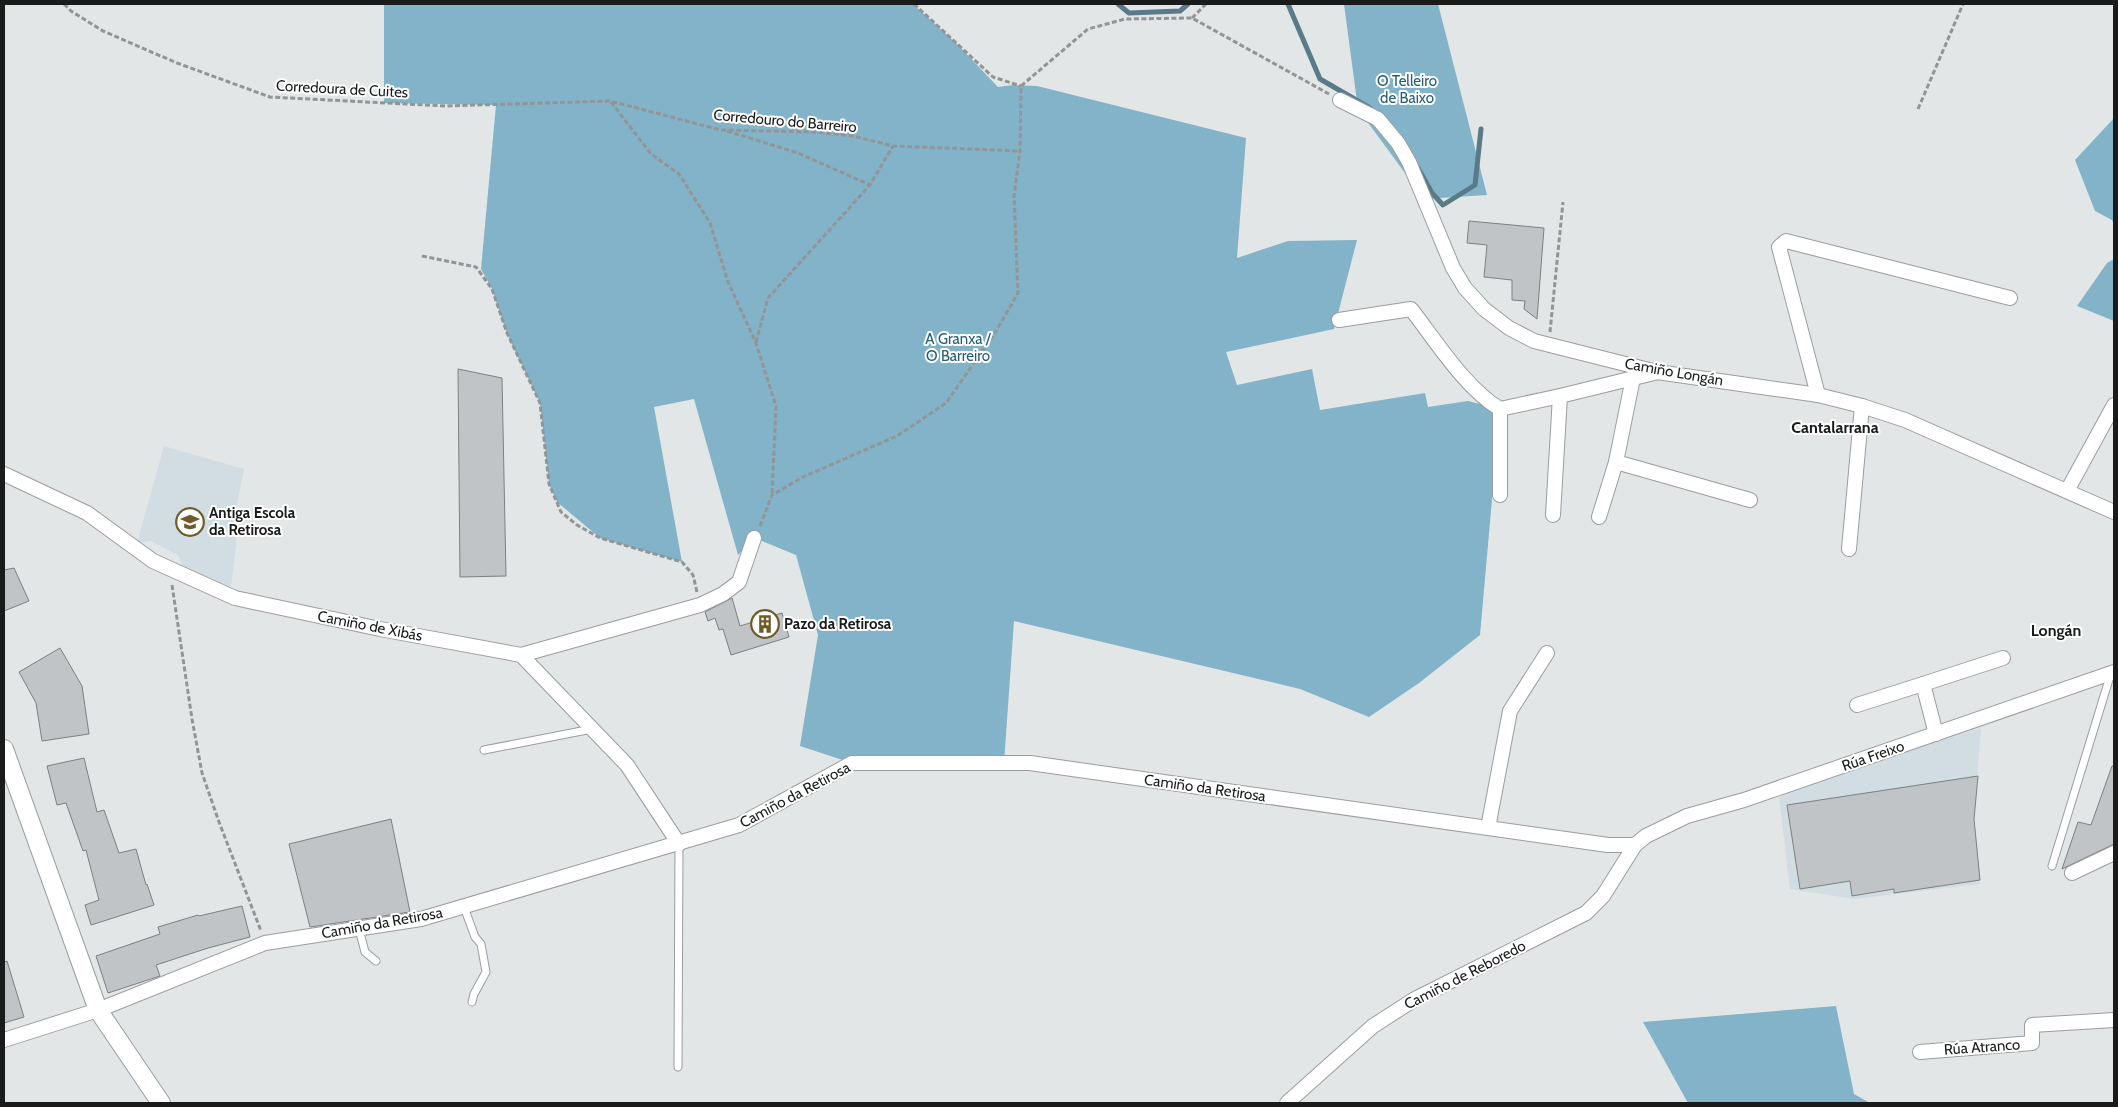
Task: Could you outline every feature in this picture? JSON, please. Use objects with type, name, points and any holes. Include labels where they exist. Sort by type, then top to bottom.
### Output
[{"type":"street","name":"Camiño Longán","points":[[1340,100],[1378,119],[1398,143],[1409,162],[1452,268],[1465,288],[1484,309],[1509,328],[1534,341],[1657,372],[1818,395],[1862,406],[1905,420],[2114,512]]},
{"type":"street","points":[[1818,395],[1779,247],[1786,241],[2010,298]]},
{"type":"street","points":[[1339,320],[1411,309],[1474,389],[1486,401],[1500,409],[1657,372]]},
{"type":"street","points":[[1599,516],[1616,462],[1633,378]]},
{"type":"street","points":[[1553,515],[1560,396]]},
{"type":"street","points":[[2067,491],[2114,405]]},
{"type":"street","points":[[1849,549],[1862,406]]},
{"type":"street","points":[[1500,409],[1500,494]]},
{"type":"street","points":[[1616,462],[1750,500]]},
{"type":"street","name":"Camiño de Xibás","points":[[4,474],[87,513],[152,561],[235,598],[380,629],[521,655]]},
{"type":"street","points":[[679,844],[627,765],[521,655],[700,605],[723,594],[739,582],[754,538]]},
{"type":"street","points":[[1488,828],[1510,711],[1547,653]]},
{"type":"street","points":[[1857,704],[2003,658]]},
{"type":"street","name":"Rúa Freixo","points":[[1635,845],[1646,836],[1687,816],[1744,800],[2113,672]]},
{"type":"street","points":[[1923,684],[1936,734]]},
{"type":"street","points":[[4,749],[98,1010],[161,1103]]},
{"type":"street","name":"Camiño da Retirosa","points":[[4,1040],[98,1010],[266,943],[421,919],[739,825],[852,763],[1030,763],[1608,845],[1635,845]]},
{"type":"street","name":"Camiño de Reboredo","points":[[1287,1103],[1373,1026],[1415,999],[1586,913],[1604,896],[1635,845]]},
{"type":"street","points":[[2072,873],[2114,853]]},
{"type":"street","name":"Rúa Atranco","points":[[1920,1052],[2032,1044],[2032,1025],[2114,1020]]},
{"type":"lane","points":[[2052,866],[2113,672]]},
{"type":"lane","points":[[484,750],[592,728]]},
{"type":"lane","points":[[678,1067],[679,844]]},
{"type":"lane","points":[[464,907],[475,937],[481,944],[486,972],[474,994],[472,1002]]},
{"type":"lane","points":[[359,929],[365,952],[376,961]]},
{"type":"path","name":"Corredoura de Cuites","points":[[64,4],[71,11],[103,30],[177,63],[270,96],[445,106],[610,101]]},
{"type":"path","points":[[914,4],[993,76],[1021,86]]},
{"type":"path","points":[[1192,18],[1206,4]]},
{"type":"path","points":[[1918,109],[1963,4]]},
{"type":"path","points":[[772,495],[803,477],[897,436],[946,403],[995,333],[1018,294],[1014,196],[1020,151],[1021,86],[1088,29],[1125,19],[1192,18],[1340,100]]},
{"type":"path","name":"Corredouro do Barreiro","points":[[610,101],[721,130],[815,132],[853,136],[893,146],[1020,151]]},
{"type":"path","points":[[610,101],[651,154],[680,174],[710,224],[728,282],[756,343],[776,406],[772,495],[754,538]]},
{"type":"path","points":[[721,130],[798,153],[870,185]]},
{"type":"path","points":[[756,343],[768,298],[870,185],[893,146]]},
{"type":"path","points":[[1549,345],[1562,202]]},
{"type":"path","points":[[422,256],[476,267],[492,289],[506,334],[540,403],[549,484],[561,512],[577,525],[600,538],[682,562],[693,575],[700,605]]},
{"type":"path","points":[[169,568],[202,773],[266,943]]},
{"type":"shaded area","name":"Antiga Escola da Retirosa","points":[[164,446],[244,469],[237,504],[236,546],[231,587],[183,568],[178,555],[151,541],[137,543]]},
{"type":"shaded area","points":[[1981,728],[1974,819],[1980,884],[1855,899],[1790,889],[1779,798],[1810,781]]},
{"type":"green space","name":"A Granxa / O Barreiro","points":[[384,4],[913,4],[957,44],[998,87],[1013,85],[1037,86],[1246,138],[1237,258],[1288,241],[1357,240],[1334,329],[1226,352],[1237,385],[1312,369],[1320,410],[1425,393],[1428,407],[1468,401],[1500,409],[1480,635],[1419,683],[1369,717],[1300,689],[1014,621],[1004,763],[852,763],[800,746],[818,635],[796,555],[755,538],[738,555],[694,399],[654,407],[682,562],[600,538],[557,502],[549,484],[540,403],[507,334],[492,289],[481,269],[496,105],[384,103]]},
{"type":"green space","name":"O Telleiro de Baixo","points":[[1344,4],[1438,4],[1487,195],[1424,199],[1358,109]]},
{"type":"green space","points":[[2114,118],[2114,224],[2112,220],[2095,211],[2075,160]]},
{"type":"green space","points":[[2114,259],[2114,321],[2077,306],[2107,263]]},
{"type":"green space","points":[[1836,1006],[1854,1094],[1870,1103],[1688,1103],[1643,1022]]},
{"type":"building","points":[[1469,221],[1544,228],[1537,319],[1524,309],[1525,301],[1512,300],[1512,280],[1484,277],[1487,245],[1467,243]]},
{"type":"building","points":[[458,369],[502,378],[506,576],[460,577]]},
{"type":"building","points":[[14,568],[29,601],[4,611],[4,570]]},
{"type":"building","name":"Pazo da Retirosa","points":[[732,598],[740,626],[782,613],[789,637],[731,655],[723,629],[719,630],[715,618],[708,621],[705,612]]},
{"type":"building","points":[[60,648],[82,686],[89,734],[42,741],[36,703],[19,672]]},
{"type":"building","points":[[84,758],[97,812],[104,810],[119,853],[136,849],[154,905],[91,925],[85,905],[99,900],[86,850],[83,851],[66,803],[57,805],[47,766]]},
{"type":"building","points":[[2112,766],[2114,766],[2114,844],[2062,869],[2078,822],[2091,825]]},
{"type":"building","points":[[1978,776],[1974,819],[1980,880],[1894,893],[1894,889],[1852,896],[1850,881],[1800,889],[1787,805]]},
{"type":"building","points":[[391,819],[410,912],[310,927],[289,844]]},
{"type":"building","points":[[242,906],[250,937],[156,965],[160,976],[108,993],[96,956],[160,934],[158,927],[198,915]]},
{"type":"building","points":[[7,961],[24,1017],[4,1023],[4,962]]},
{"type":"waterway","points":[[1118,4],[1129,13],[1180,11],[1188,4]]},
{"type":"waterway","points":[[1288,4],[1320,79],[1370,108]]},
{"type":"waterway","points":[[1418,168],[1432,193],[1443,205],[1475,185],[1481,129]]},
{"type":"place","name":"Antiga Escola da Retirosa","points":[[190,522]]},
{"type":"place","name":"Pazo da Retirosa","points":[[765,624]]},
{"type":"district","name":"Cantalarrana","points":[[1835,427]]},
{"type":"district","name":"Longán","points":[[2056,630]]}]
